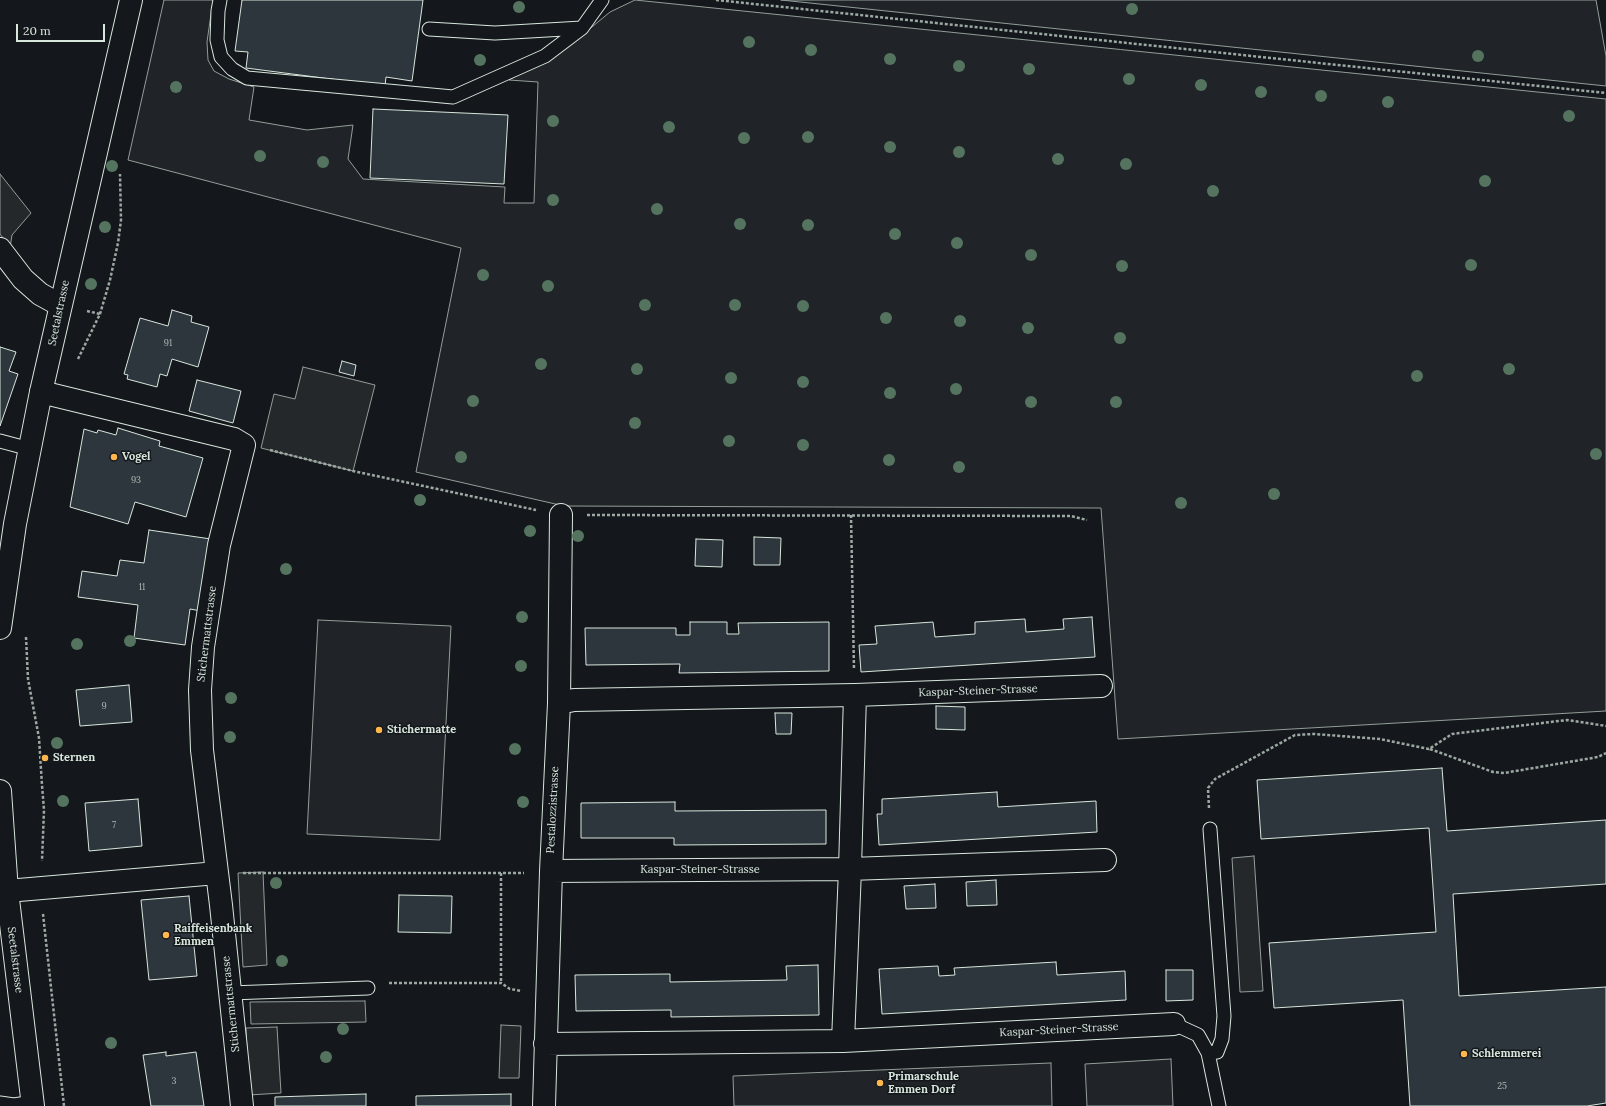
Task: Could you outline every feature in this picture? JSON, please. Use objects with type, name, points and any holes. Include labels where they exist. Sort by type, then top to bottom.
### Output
[{"type":"street","name":"Seetalstrasse","points":[[0,628],[15,524],[41,392],[131,0]]},
{"type":"street","points":[[0,249],[23,279],[40,294],[60,305]]},
{"type":"street","points":[[41,392],[234,439],[244,445]]},
{"type":"street","name":"Stichermattstrasse","points":[[242,1106],[202,750],[200,690],[203,647],[219,545],[244,445]]},
{"type":"street","name":"Pestalozzistrasse","points":[[544,1106],[546,993],[559,703],[561,515]]},
{"type":"street","name":"Kaspar-Steiner-Strasse","points":[[559,703],[574,700],[854,695],[1101,686]]},
{"type":"street","points":[[843,1041],[850,869],[854,695]]},
{"type":"street","name":"Seetalstrasse","points":[[0,791],[7,891],[33,1104]]},
{"type":"street","name":"Kaspar-Steiner-Strasse","points":[[551,871],[850,869],[1105,860]]},
{"type":"street","points":[[7,891],[217,873]]},
{"type":"street","name":"Kaspar-Steiner-Strasse","points":[[545,1044],[843,1041],[1174,1024]]},
{"type":"lane","points":[[220,0],[217,40],[221,57],[232,69],[246,78],[453,98],[545,56],[582,28],[602,0]]},
{"type":"lane","points":[[429,29],[495,33],[582,28]]},
{"type":"lane","points":[[0,441],[30,449]]},
{"type":"lane","points":[[1208,1053],[1217,1052],[1222,1039],[1224,1016],[1210,829]]},
{"type":"lane","points":[[230,992],[368,988]]},
{"type":"lane","name":"Kaspar-Steiner-Strasse","points":[[1174,1024],[1198,1035],[1208,1053],[1219,1106]]},
{"type":"lane","points":[[0,1103],[14,1105],[33,1104]]},
{"type":"path","points":[[716,0],[1606,93]]},
{"type":"path","points":[[67,399],[75,364],[100,314],[110,280],[121,220],[119,184],[121,170]]},
{"type":"path","points":[[244,445],[353,471],[561,515],[1071,516],[1087,520]]},
{"type":"path","points":[[851,515],[854,695]]},
{"type":"path","points":[[26,632],[28,679],[39,738],[44,810],[41,888],[45,939],[64,1106]]},
{"type":"path","points":[[1429,749],[1452,734],[1459,733],[1567,720],[1606,726]]},
{"type":"path","points":[[1210,829],[1208,788],[1215,779],[1295,735],[1314,734],[1380,739],[1429,749],[1493,772],[1504,773],[1598,757],[1605,754]]},
{"type":"path","points":[[217,873],[501,873],[551,871]]},
{"type":"path","points":[[501,873],[501,983]]},
{"type":"path","points":[[368,988],[377,982],[501,983],[510,989],[527,993],[546,993]]},
{"type":"shaded area","points":[[164,0],[213,0],[207,42],[208,60],[214,71],[229,79],[254,87],[249,120],[307,130],[353,125],[348,159],[363,179],[505,187],[504,203],[534,203],[538,82],[509,80],[575,41],[610,12],[635,0],[1606,99],[1606,711],[1118,739],[1101,508],[564,506],[416,472],[461,248],[128,160]]},
{"type":"shaded area","points":[[781,0],[1596,0],[1606,56],[1606,86]]},
{"type":"shaded area","points":[[0,174],[31,213],[12,235],[10,248],[0,234]]},
{"type":"shaded area","points":[[303,367],[375,385],[353,471],[261,448],[274,394],[295,399]]},
{"type":"shaded area","name":"Stichermatte","points":[[318,620],[451,626],[440,840],[307,834]]},
{"type":"shaded area","points":[[1254,856],[1263,991],[1240,992],[1232,858]]},
{"type":"shaded area","points":[[263,872],[267,965],[243,967],[238,873]]},
{"type":"shaded area","points":[[365,1001],[366,1022],[251,1024],[250,1002]]},
{"type":"shaded area","points":[[501,1025],[521,1026],[519,1078],[499,1078]]},
{"type":"shaded area","points":[[277,1027],[281,1093],[249,1095],[246,1028]]},
{"type":"shaded area","points":[[1171,1059],[1173,1106],[1087,1106],[1085,1064]]},
{"type":"shaded area","points":[[1051,1063],[1052,1106],[734,1106],[733,1076]]},
{"type":"building","points":[[242,0],[423,0],[412,81],[386,77],[385,86],[246,68],[248,52],[235,51]]},
{"type":"building","points":[[373,109],[508,115],[504,184],[370,178]]},
{"type":"building","points":[[172,310],[192,316],[191,322],[209,327],[198,367],[172,359],[167,376],[160,374],[157,387],[127,379],[128,375],[124,374],[140,318],[168,326]]},
{"type":"building","points":[[0,347],[16,352],[9,371],[18,374],[0,426]]},
{"type":"building","points":[[342,361],[356,365],[354,376],[339,372]]},
{"type":"building","points":[[197,380],[241,391],[233,423],[189,411]]},
{"type":"building","points":[[118,428],[160,441],[159,446],[203,458],[186,517],[135,502],[128,524],[70,507],[84,429],[97,433],[98,430],[116,435]]},
{"type":"building","points":[[149,530],[211,539],[201,611],[190,609],[185,645],[134,638],[138,605],[78,597],[82,571],[117,576],[120,560],[144,563]]},
{"type":"building","points":[[754,537],[781,538],[780,565],[754,565]]},
{"type":"building","points":[[696,539],[723,540],[722,567],[695,566]]},
{"type":"building","points":[[1092,617],[1095,657],[861,672],[859,645],[877,644],[875,626],[933,622],[935,637],[975,634],[975,622],[1025,619],[1026,632],[1064,629],[1063,619]]},
{"type":"building","points":[[690,622],[727,622],[727,634],[739,634],[738,623],[829,622],[829,671],[679,673],[680,664],[586,665],[585,628],[676,628],[676,635],[690,635]]},
{"type":"building","points":[[129,685],[132,722],[80,726],[76,690]]},
{"type":"building","points":[[936,706],[965,707],[965,730],[936,729]]},
{"type":"building","points":[[775,713],[792,713],[791,734],[776,734]]},
{"type":"building","points":[[1442,768],[1447,831],[1606,820],[1606,884],[1453,894],[1459,996],[1606,987],[1606,1103],[1587,1106],[1410,1106],[1403,1000],[1274,1008],[1269,943],[1436,932],[1429,828],[1261,839],[1257,780]]},
{"type":"building","points":[[997,792],[998,807],[1096,801],[1097,832],[879,845],[877,814],[882,814],[882,799]]},
{"type":"building","points":[[138,799],[142,846],[89,851],[85,803]]},
{"type":"building","points":[[675,802],[675,811],[826,810],[826,844],[674,845],[674,838],[581,838],[581,803]]},
{"type":"building","points":[[996,880],[997,905],[967,906],[966,882]]},
{"type":"building","points":[[935,884],[936,908],[906,909],[904,886]]},
{"type":"building","points":[[399,895],[452,896],[451,933],[398,932]]},
{"type":"building","points":[[189,896],[197,976],[149,980],[141,900]]},
{"type":"building","points":[[1056,962],[1057,975],[1125,971],[1126,1000],[882,1014],[879,969],[938,966],[939,976],[955,975],[954,968]]},
{"type":"building","points":[[818,965],[819,1015],[671,1017],[671,1010],[576,1011],[575,975],[670,974],[670,982],[787,980],[786,966]]},
{"type":"building","points":[[1166,970],[1193,970],[1193,1000],[1166,1001]]},
{"type":"building","points":[[166,1052],[166,1056],[196,1052],[204,1106],[151,1106],[143,1055]]},
{"type":"building","points":[[366,1094],[366,1106],[275,1106],[275,1097]]},
{"type":"building","points":[[511,1094],[511,1106],[416,1106],[416,1096]]},
{"type":"place","name":"Vogel","points":[[114,457]]},
{"type":"place","name":"Stichermatte","points":[[379,730]]},
{"type":"place","name":"Sternen","points":[[45,758]]},
{"type":"place","name":"Raiffeisenbank Emmen","points":[[166,935]]},
{"type":"place","name":"Schlemmerei","points":[[1464,1054]]},
{"type":"place","name":"Primarschule Emmen Dorf","points":[[880,1083]]}]
